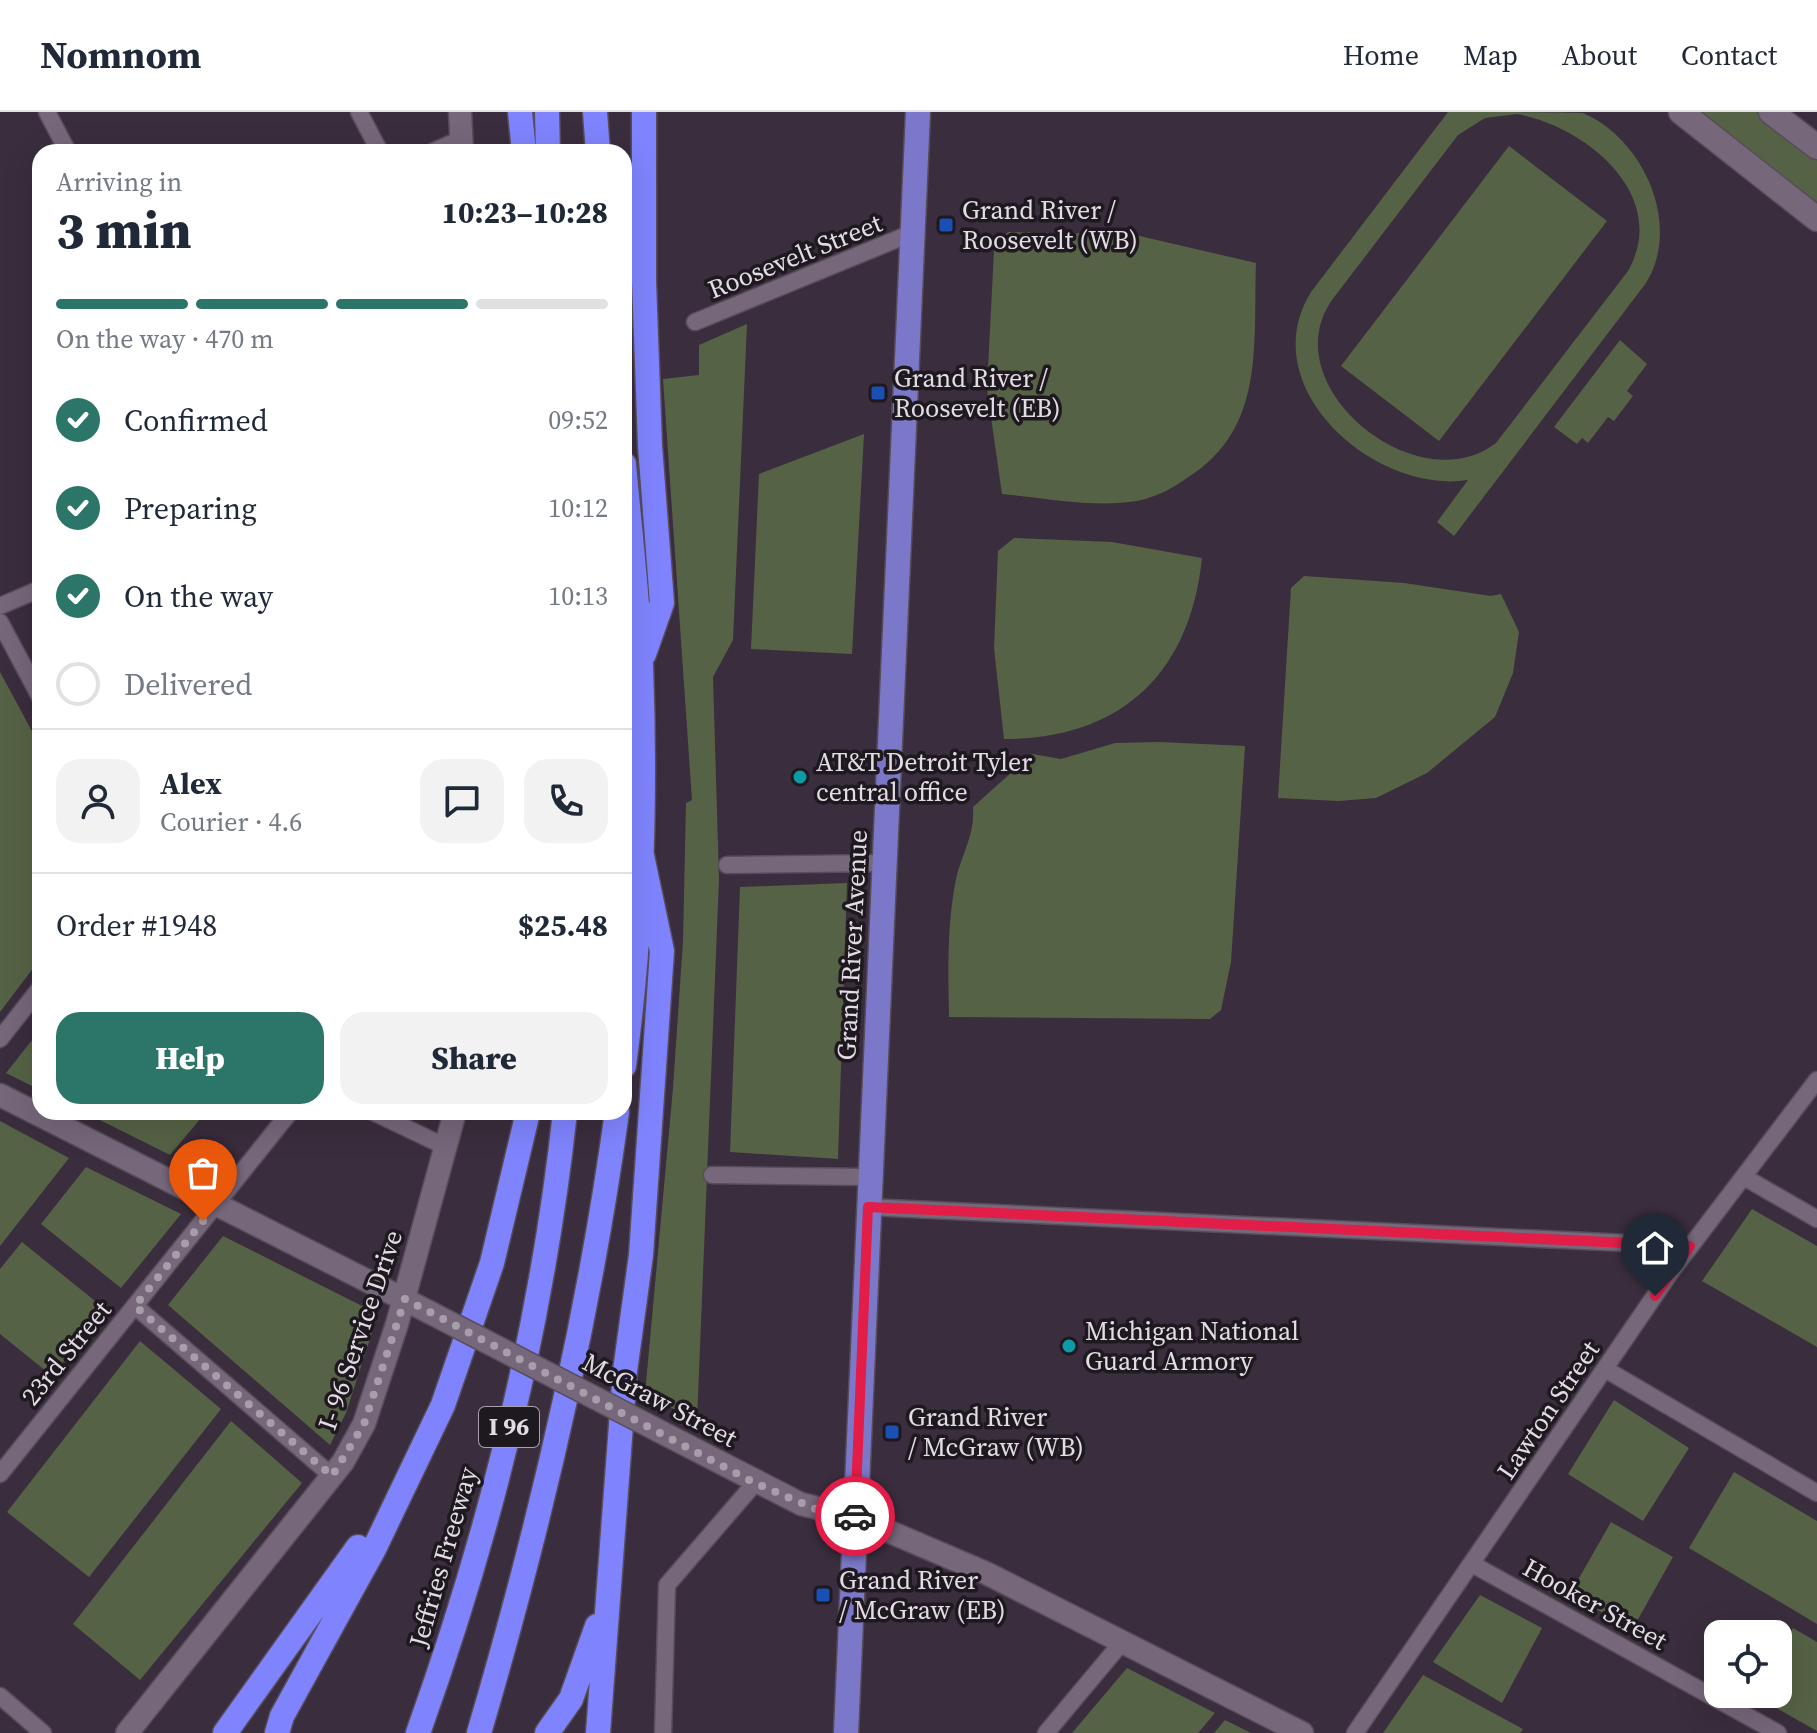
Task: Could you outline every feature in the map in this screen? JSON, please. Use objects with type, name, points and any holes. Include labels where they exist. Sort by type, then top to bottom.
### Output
[{"type":"highway","points":[[520,112],[523,144]]},
{"type":"highway","points":[[547,112],[548,144]]},
{"type":"highway","points":[[595,112],[597,144]]},
{"type":"highway","points":[[641,662],[662,603],[645,311],[644,112]]},
{"type":"highway","points":[[632,557],[641,662],[640,846],[632,985]]},
{"type":"highway","points":[[598,1733],[625,1371],[641,1255],[662,951],[640,846]]},
{"type":"highway","points":[[277,1733],[295,1692],[374,1549],[423,1449],[466,1346],[492,1263],[526,1120]]},
{"type":"highway","name":"Jeffries Freeway","points":[[418,1733],[465,1591],[516,1400],[540,1284],[564,1120]]},
{"type":"highway","name":"I 96","points":[[479,1733],[541,1509],[582,1327],[616,1120]]},
{"type":"highway","points":[[225,1733],[393,1505]]},
{"type":"highway","points":[[547,1733],[581,1675],[611,1581]]},
{"type":"main road","name":"Grand River Avenue","points":[[846,1733],[918,112]]},
{"type":"main road","points":[[1681,112],[1817,219]]},
{"type":"main road","points":[[1771,112],[1817,147]]},
{"type":"street","points":[[47,112],[64,144]]},
{"type":"street","points":[[359,112],[376,144]]},
{"type":"street","points":[[460,112],[462,144]]},
{"type":"street","name":"Roosevelt Street","points":[[695,322],[912,233]]},
{"type":"street","points":[[0,606],[32,592]]},
{"type":"street","points":[[0,622],[32,682]]},
{"type":"street","points":[[727,865],[884,863]]},
{"type":"street","points":[[0,1039],[32,998]]},
{"type":"street","name":"Lawton Street","points":[[1355,1733],[1690,1246],[1817,1080]]},
{"type":"street","name":"McGraw Street","points":[[0,1095],[32,1111]]},
{"type":"street","name":"McGraw Street","points":[[50,1120],[405,1299],[755,1483],[822,1512],[855,1517],[986,1573],[1302,1733]]},
{"type":"street","name":"23rd Street","points":[[0,1474],[284,1120]]},
{"type":"street","points":[[390,1120],[446,1147]]},
{"type":"street","name":"I- 96 Service Drive","points":[[127,1733],[332,1476],[364,1424],[405,1299],[453,1120]]},
{"type":"street","points":[[712,1175],[869,1177]]},
{"type":"street","points":[[1744,1177],[1817,1219]]},
{"type":"street","points":[[868,1207],[1690,1246]]},
{"type":"street","points":[[135,1306],[332,1476]]},
{"type":"street","points":[[1605,1369],[1817,1493]]},
{"type":"street","points":[[663,1733],[667,1585],[755,1483]]},
{"type":"street","name":"Hooker Street","points":[[1472,1564],[1778,1733]]},
{"type":"street","points":[[1046,1733],[1123,1641]]},
{"type":"street","points":[[0,1696],[43,1733]]},
{"type":"green space","points":[[1448,112],[1583,113],[1605,125],[1624,142],[1651,186],[1658,211],[1660,236],[1656,260],[1646,283],[1454,536],[1437,522],[1468,480],[1432,480],[1396,470],[1362,452],[1332,427],[1310,397],[1298,364],[1297,328],[1311,292]],"holes":[[[1517,114],[1543,121],[1593,149],[1614,168],[1630,191],[1638,216],[1638,243],[1628,271],[1496,443],[1464,458],[1429,458],[1394,447],[1362,427],[1337,399],[1321,367],[1319,333],[1332,300],[1458,135],[1485,118]]]},
{"type":"green space","points":[[1696,112],[1757,112],[1817,158],[1817,205]]},
{"type":"green space","points":[[1509,146],[1607,221],[1439,441],[1341,366]]},
{"type":"green space","points":[[1008,232],[1131,234],[1256,263],[1254,354],[1250,383],[1243,410],[1231,435],[1213,458],[1176,485],[1137,501],[1087,503],[1002,494],[987,389],[994,250]]},
{"type":"green space","points":[[747,324],[733,640],[713,677],[719,879],[697,1421],[645,1394],[673,1088],[683,941],[686,803],[692,800],[663,379],[699,375],[699,345]]},
{"type":"green space","points":[[1620,340],[1647,364],[1627,391],[1633,396],[1614,421],[1608,417],[1588,443],[1582,438],[1577,444],[1554,427]]},
{"type":"green space","points":[[864,434],[852,654],[751,649],[759,474]]},
{"type":"green space","points":[[1014,538],[1112,542],[1202,558],[1195,599],[1182,635],[1165,666],[1142,692],[1115,712],[1083,727],[1046,736],[1004,739],[994,648],[998,551]]},
{"type":"green space","points":[[1304,576],[1404,583],[1491,596],[1501,594],[1519,632],[1513,673],[1495,717],[1427,773],[1376,798],[1339,801],[1278,798],[1291,588]]},
{"type":"green space","points":[[0,672],[32,731],[32,970],[0,1012]]},
{"type":"green space","points":[[1115,743],[1245,746],[1231,962],[1221,1010],[1210,1019],[949,1017],[951,913],[956,879],[972,826],[973,807],[1032,754],[1061,759]]},
{"type":"green space","points":[[847,883],[838,1159],[730,1152],[740,887]]},
{"type":"green space","points":[[32,1040],[32,1086],[6,1073]]},
{"type":"green space","points":[[100,1120],[199,1120],[170,1155]]},
{"type":"green space","points":[[0,1121],[69,1158],[0,1246]]},
{"type":"green space","points":[[86,1167],[181,1214],[121,1288],[41,1224]]},
{"type":"green space","points":[[1752,1209],[1817,1246],[1817,1347],[1702,1281]]},
{"type":"green space","points":[[223,1236],[378,1314],[346,1413],[330,1445],[168,1305]]},
{"type":"green space","points":[[22,1242],[105,1309],[52,1376],[0,1334],[0,1269]]},
{"type":"green space","points":[[140,1341],[221,1409],[89,1577],[7,1512]]},
{"type":"green space","points":[[1614,1400],[1689,1448],[1643,1521],[1568,1474]]},
{"type":"green space","points":[[231,1421],[302,1483],[140,1680],[73,1624]]},
{"type":"green space","points":[[1734,1472],[1817,1521],[1817,1624],[1689,1548]]},
{"type":"green space","points":[[1611,1522],[1673,1557],[1632,1630],[1570,1594]]},
{"type":"green space","points":[[1480,1595],[1542,1628],[1502,1703],[1433,1662]]},
{"type":"green space","points":[[1792,1630],[1817,1642],[1817,1731],[1776,1708],[1792,1708]]},
{"type":"green space","points":[[1127,1668],[1215,1713],[1198,1733],[1072,1733]]},
{"type":"green space","points":[[1423,1675],[1523,1729],[1520,1733],[1383,1733]]},
{"type":"green space","points":[[1225,1720],[1251,1733],[1214,1733]]},
{"type":"way so far","points":[[203,1221],[135,1306],[332,1476],[364,1424],[405,1299],[755,1483],[825,1513],[855,1516]]},
{"type":"place","name":"Grand River / Roosevelt (WB)","points":[[946,225]]},
{"type":"place","name":"Grand River / Roosevelt (EB)","points":[[878,393]]},
{"type":"place","name":"AT&T Detroit Tyler central office","points":[[800,777]]},
{"type":"place","name":"Michigan National Guard Armory","points":[[1069,1346]]},
{"type":"place","name":"Grand River / McGraw (WB)","points":[[892,1432]]},
{"type":"place","name":"Grand River / McGraw (EB)","points":[[823,1595]]},
{"type":"route","points":[[855,1516],[868,1207],[1690,1246],[1655,1296]]}]
